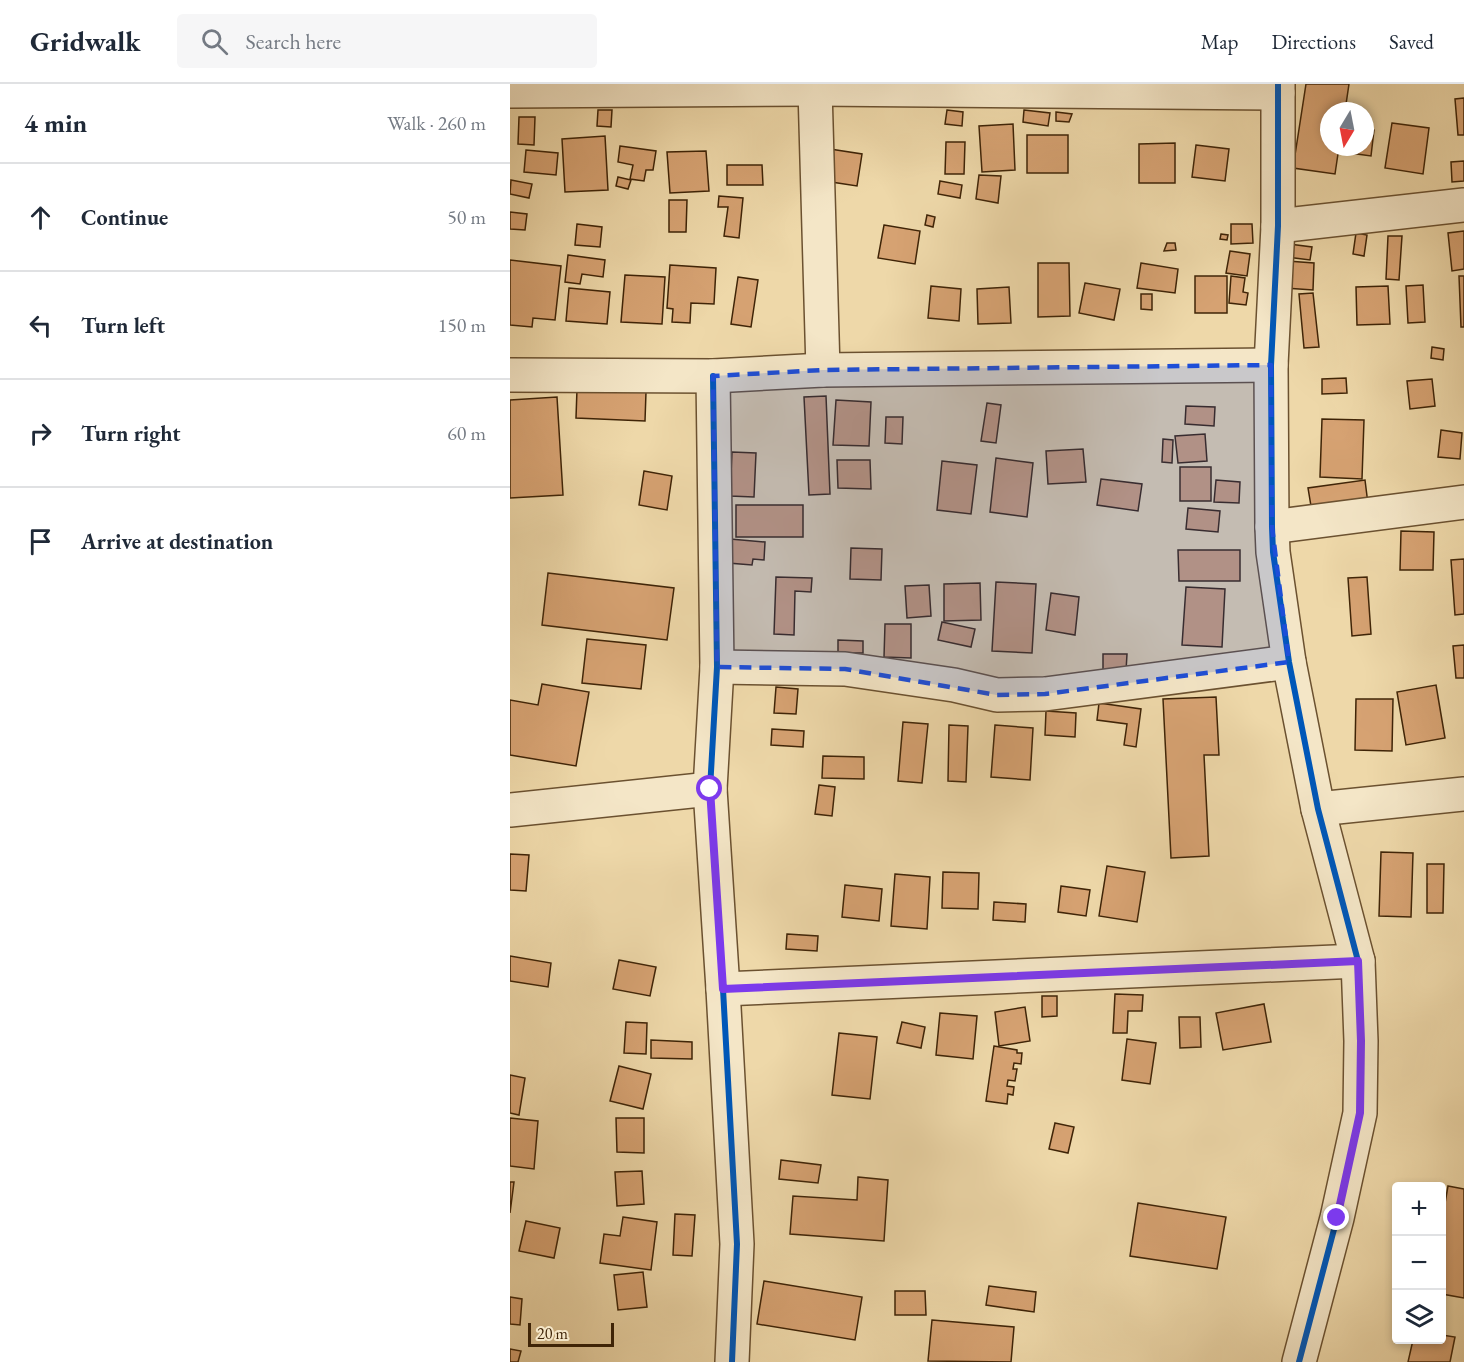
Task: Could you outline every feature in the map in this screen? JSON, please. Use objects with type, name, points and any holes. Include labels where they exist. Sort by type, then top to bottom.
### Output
[{"type":"street","points":[[815,88],[823,370]]},
{"type":"street","points":[[510,91],[815,88],[1278,88],[1278,226],[1271,365],[1273,552],[1289,662],[1318,809],[1358,961],[1361,1041],[1360,1113],[1337,1218],[1299,1362]]},
{"type":"street","points":[[1278,226],[1464,205]]},
{"type":"street","points":[[510,375],[713,376],[823,370],[1271,365]]},
{"type":"street","points":[[713,376],[717,667],[710,789],[737,1244],[732,1362]]},
{"type":"street","points":[[1272,527],[1464,502]]},
{"type":"street","points":[[717,667],[845,669],[954,685],[997,695],[1045,694],[1289,662]]},
{"type":"street","points":[[510,810],[710,789]]},
{"type":"street","points":[[1318,809],[1464,794]]},
{"type":"street","points":[[723,989],[1358,961]]},
{"type":"highlighted area","points":[[1271,365],[1272,527],[1289,662],[1045,694],[997,695],[845,669],[717,667],[713,376],[823,370]]},
{"type":"building","points":[[1306,84],[1349,84],[1346,102],[1320,102],[1320,156],[1338,156],[1335,174],[1293,168]]},
{"type":"building","points":[[1464,98],[1464,135],[1458,135],[1455,99]]},
{"type":"building","points":[[598,110],[612,110],[611,127],[597,126]]},
{"type":"building","points":[[947,110],[963,112],[962,126],[945,124]]},
{"type":"building","points":[[1024,110],[1050,113],[1048,126],[1023,122]]},
{"type":"building","points":[[1056,112],[1072,114],[1069,122],[1056,121]]},
{"type":"building","points":[[519,117],[535,117],[534,145],[518,144]]},
{"type":"building","points":[[1392,123],[1429,128],[1423,174],[1385,168]]},
{"type":"building","points":[[1013,124],[1015,170],[982,172],[979,126]]},
{"type":"building","points":[[1027,135],[1068,135],[1068,173],[1027,173]]},
{"type":"building","points":[[605,136],[608,190],[565,192],[562,139]]},
{"type":"building","points":[[946,142],[965,142],[964,174],[945,174]]},
{"type":"building","points":[[1175,143],[1175,183],[1139,183],[1139,144]]},
{"type":"building","points":[[1196,145],[1229,149],[1225,181],[1192,177]]},
{"type":"building","points":[[620,146],[656,151],[653,170],[646,170],[644,181],[630,179],[633,165],[618,162]]},
{"type":"building","points":[[830,149],[862,154],[857,186],[825,181]]},
{"type":"building","points":[[526,150],[558,153],[556,175],[524,172]]},
{"type":"building","points":[[706,151],[709,191],[670,193],[667,152]]},
{"type":"building","points":[[1464,161],[1464,181],[1452,182],[1451,162]]},
{"type":"building","points":[[727,165],[762,165],[763,185],[727,185]]},
{"type":"building","points":[[979,175],[1001,176],[998,203],[976,199]]},
{"type":"building","points":[[618,177],[631,180],[628,189],[616,186]]},
{"type":"building","points":[[511,180],[532,184],[529,198],[510,194]]},
{"type":"building","points":[[940,181],[962,185],[960,198],[938,194]]},
{"type":"building","points":[[719,196],[743,198],[739,238],[724,236],[728,207],[718,207]]},
{"type":"building","points":[[669,200],[687,200],[686,232],[669,232]]},
{"type":"building","points":[[510,212],[527,214],[525,230],[510,229]]},
{"type":"building","points":[[927,215],[935,217],[933,227],[925,225]]},
{"type":"building","points":[[577,224],[602,227],[600,247],[575,245]]},
{"type":"building","points":[[1231,224],[1252,224],[1253,243],[1231,244]]},
{"type":"building","points":[[884,225],[920,231],[915,264],[878,258]]},
{"type":"building","points":[[1464,231],[1464,269],[1452,271],[1448,233]]},
{"type":"building","points":[[1356,233],[1367,235],[1364,256],[1353,254]]},
{"type":"building","points":[[1221,234],[1228,235],[1227,240],[1220,239]]},
{"type":"building","points":[[1388,236],[1402,236],[1399,280],[1386,279]]},
{"type":"building","points":[[1167,243],[1175,243],[1176,250],[1164,251]]},
{"type":"building","points":[[1289,244],[1312,247],[1310,260],[1287,257]]},
{"type":"building","points":[[1230,251],[1250,254],[1247,276],[1226,273]]},
{"type":"building","points":[[568,255],[605,260],[603,277],[582,274],[580,284],[565,282]]},
{"type":"building","points":[[510,260],[561,266],[555,320],[533,318],[532,327],[510,325]]},
{"type":"building","points":[[1287,261],[1314,263],[1313,290],[1285,288]]},
{"type":"building","points":[[1038,263],[1069,263],[1070,316],[1038,317]]},
{"type":"building","points":[[1141,263],[1178,269],[1175,293],[1137,288]]},
{"type":"building","points":[[670,265],[716,268],[714,304],[691,303],[690,323],[672,322],[673,309],[667,308]]},
{"type":"building","points":[[625,275],[665,277],[662,324],[621,322]]},
{"type":"building","points":[[1195,276],[1227,276],[1227,313],[1195,313]]},
{"type":"building","points":[[1231,276],[1245,278],[1243,292],[1248,293],[1246,305],[1229,303]]},
{"type":"building","points":[[1459,276],[1464,276],[1464,327],[1461,327]]},
{"type":"building","points":[[738,277],[758,280],[751,327],[731,324]]},
{"type":"building","points":[[1085,283],[1120,289],[1114,320],[1079,313]]},
{"type":"building","points":[[1423,285],[1425,322],[1408,323],[1406,286]]},
{"type":"building","points":[[931,286],[961,289],[959,321],[928,318]]},
{"type":"building","points":[[1388,286],[1390,324],[1357,325],[1356,287]]},
{"type":"building","points":[[1009,287],[1011,323],[978,324],[977,289]]},
{"type":"building","points":[[569,288],[610,292],[607,324],[566,321]]},
{"type":"building","points":[[1313,293],[1319,347],[1304,348],[1299,294]]},
{"type":"building","points":[[1141,294],[1152,294],[1152,310],[1141,309]]},
{"type":"building","points":[[1432,347],[1444,349],[1443,360],[1431,358]]},
{"type":"building","points":[[1346,378],[1347,393],[1322,394],[1322,379]]},
{"type":"building","points":[[1432,379],[1435,406],[1410,409],[1407,381]]},
{"type":"building","points":[[577,389],[646,392],[645,421],[576,418]]},
{"type":"building","points":[[826,396],[830,494],[809,495],[804,397]]},
{"type":"building","points":[[557,397],[563,495],[510,498],[510,400]]},
{"type":"building","points":[[836,400],[871,402],[869,446],[833,445]]},
{"type":"building","points":[[987,403],[1001,405],[996,443],[981,441]]},
{"type":"building","points":[[1186,406],[1215,407],[1214,426],[1185,424]]},
{"type":"building","points":[[886,417],[903,417],[902,444],[885,443]]},
{"type":"building","points":[[1322,419],[1364,420],[1362,479],[1320,477]]},
{"type":"building","points":[[1441,430],[1462,433],[1460,459],[1438,457]]},
{"type":"building","points":[[1205,434],[1207,461],[1178,463],[1175,436]]},
{"type":"building","points":[[1163,439],[1173,440],[1172,463],[1162,462]]},
{"type":"building","points":[[1083,449],[1086,482],[1048,484],[1046,451]]},
{"type":"building","points":[[732,452],[756,453],[754,497],[730,496]]},
{"type":"building","points":[[996,458],[1033,463],[1027,517],[990,512]]},
{"type":"building","points":[[837,460],[870,460],[871,489],[838,488]]},
{"type":"building","points":[[942,461],[977,465],[971,514],[937,510]]},
{"type":"building","points":[[1180,467],[1211,467],[1211,501],[1180,501]]},
{"type":"building","points":[[644,471],[672,476],[667,510],[639,505]]},
{"type":"building","points":[[1101,479],[1142,484],[1138,511],[1097,505]]},
{"type":"building","points":[[1216,480],[1240,482],[1239,503],[1214,502]]},
{"type":"building","points":[[1365,480],[1368,504],[1312,512],[1308,488]]},
{"type":"building","points":[[736,505],[803,505],[803,537],[736,537]]},
{"type":"building","points":[[1188,508],[1220,511],[1218,532],[1186,529]]},
{"type":"building","points":[[1401,531],[1434,532],[1433,570],[1400,570]]},
{"type":"building","points":[[730,539],[765,542],[764,560],[753,559],[752,565],[728,563]]},
{"type":"building","points":[[851,548],[882,549],[881,580],[850,579]]},
{"type":"building","points":[[1178,550],[1240,550],[1240,581],[1179,581]]},
{"type":"building","points":[[1464,559],[1464,614],[1455,615],[1451,560]]},
{"type":"building","points":[[548,573],[674,588],[667,640],[542,625]]},
{"type":"building","points":[[776,577],[812,578],[811,592],[795,591],[794,635],[774,634]]},
{"type":"building","points":[[1367,577],[1371,634],[1352,636],[1348,578]]},
{"type":"building","points":[[996,582],[1036,584],[1032,653],[992,651]]},
{"type":"building","points":[[980,583],[981,620],[944,621],[944,584]]},
{"type":"building","points":[[929,585],[931,616],[907,618],[905,586]]},
{"type":"building","points":[[1186,587],[1225,589],[1222,647],[1182,645]]},
{"type":"building","points":[[1051,593],[1079,597],[1075,635],[1046,630]]},
{"type":"building","points":[[942,622],[975,629],[971,647],[938,640]]},
{"type":"building","points":[[885,624],[911,624],[911,658],[884,657]]},
{"type":"building","points":[[587,639],[646,645],[641,689],[582,683]]},
{"type":"building","points":[[838,640],[863,641],[863,653],[838,653]]},
{"type":"building","points":[[1464,645],[1464,678],[1456,678],[1453,646]]},
{"type":"building","points":[[1103,654],[1127,654],[1126,671],[1103,671]]},
{"type":"building","points":[[542,684],[589,692],[576,766],[510,755],[510,700],[538,705]]},
{"type":"building","points":[[1436,685],[1445,738],[1406,745],[1397,692]]},
{"type":"building","points":[[776,687],[798,689],[796,714],[774,713]]},
{"type":"building","points":[[1216,697],[1219,755],[1204,755],[1209,856],[1171,858],[1163,699]]},
{"type":"building","points":[[1356,699],[1393,699],[1392,751],[1355,750]]},
{"type":"building","points":[[1099,703],[1141,709],[1136,747],[1124,745],[1127,724],[1097,720]]},
{"type":"building","points":[[1046,711],[1076,713],[1075,737],[1045,735]]},
{"type":"building","points":[[903,722],[928,724],[922,783],[898,781]]},
{"type":"building","points":[[949,725],[968,726],[966,782],[948,781]]},
{"type":"building","points":[[995,725],[1033,728],[1030,780],[991,777]]},
{"type":"building","points":[[772,729],[804,731],[803,747],[771,745]]},
{"type":"building","points":[[823,756],[864,757],[864,779],[822,778]]},
{"type":"building","points":[[819,785],[835,787],[832,816],[815,814]]},
{"type":"building","points":[[1381,852],[1413,853],[1411,917],[1379,916]]},
{"type":"building","points":[[510,854],[529,855],[526,891],[510,890]]},
{"type":"building","points":[[1427,864],[1444,864],[1443,913],[1427,913]]},
{"type":"building","points":[[1107,866],[1145,872],[1137,922],[1099,916]]},
{"type":"building","points":[[943,872],[979,873],[978,909],[942,908]]},
{"type":"building","points":[[895,874],[930,877],[927,929],[891,926]]},
{"type":"building","points":[[845,885],[882,889],[879,921],[842,917]]},
{"type":"building","points":[[1061,886],[1090,890],[1086,916],[1058,912]]},
{"type":"building","points":[[994,902],[1026,904],[1025,922],[993,920]]},
{"type":"building","points":[[787,934],[818,936],[817,951],[786,949]]},
{"type":"building","points":[[510,956],[551,963],[548,987],[510,981]]},
{"type":"building","points":[[619,960],[656,967],[650,996],[613,989]]},
{"type":"building","points":[[1115,994],[1143,995],[1142,1011],[1128,1011],[1127,1033],[1113,1033]]},
{"type":"building","points":[[1042,996],[1057,996],[1057,1016],[1042,1017]]},
{"type":"building","points":[[1264,1004],[1271,1042],[1223,1050],[1216,1013]]},
{"type":"building","points":[[1025,1007],[1030,1041],[999,1046],[995,1012]]},
{"type":"building","points":[[940,1013],[977,1016],[973,1059],[936,1055]]},
{"type":"building","points":[[1179,1017],[1200,1017],[1201,1047],[1180,1048]]},
{"type":"building","points":[[626,1022],[647,1023],[646,1054],[624,1053]]},
{"type":"building","points":[[902,1022],[925,1027],[921,1048],[897,1043]]},
{"type":"building","points":[[839,1033],[877,1037],[870,1099],[832,1095]]},
{"type":"building","points":[[1127,1039],[1156,1043],[1150,1084],[1122,1080]]},
{"type":"building","points":[[651,1040],[692,1042],[692,1059],[651,1058]]},
{"type":"building","points":[[994,1046],[1022,1053],[1021,1064],[1014,1063],[1013,1069],[1017,1069],[1015,1081],[1008,1080],[1007,1086],[1014,1087],[1013,1095],[1008,1094],[1007,1104],[986,1101]]},
{"type":"building","points":[[619,1066],[651,1074],[643,1109],[610,1101]]},
{"type":"building","points":[[510,1075],[525,1078],[519,1115],[510,1113]]},
{"type":"building","points":[[510,1118],[538,1121],[534,1169],[510,1166]]},
{"type":"building","points":[[616,1118],[644,1118],[644,1153],[617,1152]]},
{"type":"building","points":[[1055,1123],[1074,1127],[1068,1153],[1049,1149]]},
{"type":"building","points":[[781,1160],[821,1165],[818,1183],[779,1179]]},
{"type":"building","points":[[642,1171],[644,1204],[617,1206],[615,1172]]},
{"type":"building","points":[[858,1177],[888,1180],[884,1241],[790,1234],[793,1196],[857,1200]]},
{"type":"building","points":[[510,1182],[514,1182],[510,1213]]},
{"type":"building","points":[[1448,1186],[1464,1189],[1464,1298],[1446,1295]]},
{"type":"building","points":[[1138,1203],[1226,1217],[1217,1269],[1130,1256]]},
{"type":"building","points":[[675,1214],[695,1215],[692,1256],[673,1255]]},
{"type":"building","points":[[623,1217],[657,1222],[651,1270],[600,1263],[604,1234],[620,1236]]},
{"type":"building","points":[[526,1221],[560,1228],[554,1258],[519,1251]]},
{"type":"building","points":[[643,1272],[647,1307],[618,1310],[614,1275]]},
{"type":"building","points":[[764,1281],[862,1297],[855,1340],[757,1324]]},
{"type":"building","points":[[989,1286],[1036,1292],[1034,1312],[986,1305]]},
{"type":"building","points":[[895,1291],[925,1291],[926,1315],[895,1315]]},
{"type":"building","points":[[510,1297],[522,1299],[520,1325],[510,1324]]},
{"type":"building","points":[[932,1320],[1014,1327],[1011,1362],[928,1361]]},
{"type":"building","points":[[1446,1336],[1455,1337],[1450,1362],[1408,1362],[1412,1344],[1446,1344]]},
{"type":"building","points":[[510,1349],[521,1351],[518,1362],[510,1362]]},
{"type":"cycle path","points":[[1278,84],[1278,226],[1271,365],[1273,552],[1289,662],[1318,809],[1358,961],[1361,1041],[1360,1113],[1337,1218],[1299,1362]]},
{"type":"cycle path","points":[[713,376],[717,667],[710,789],[737,1244],[732,1362]]},
{"type":"route","points":[[710,789],[723,989],[1358,961],[1361,1041],[1360,1113],[1337,1218]]}]
